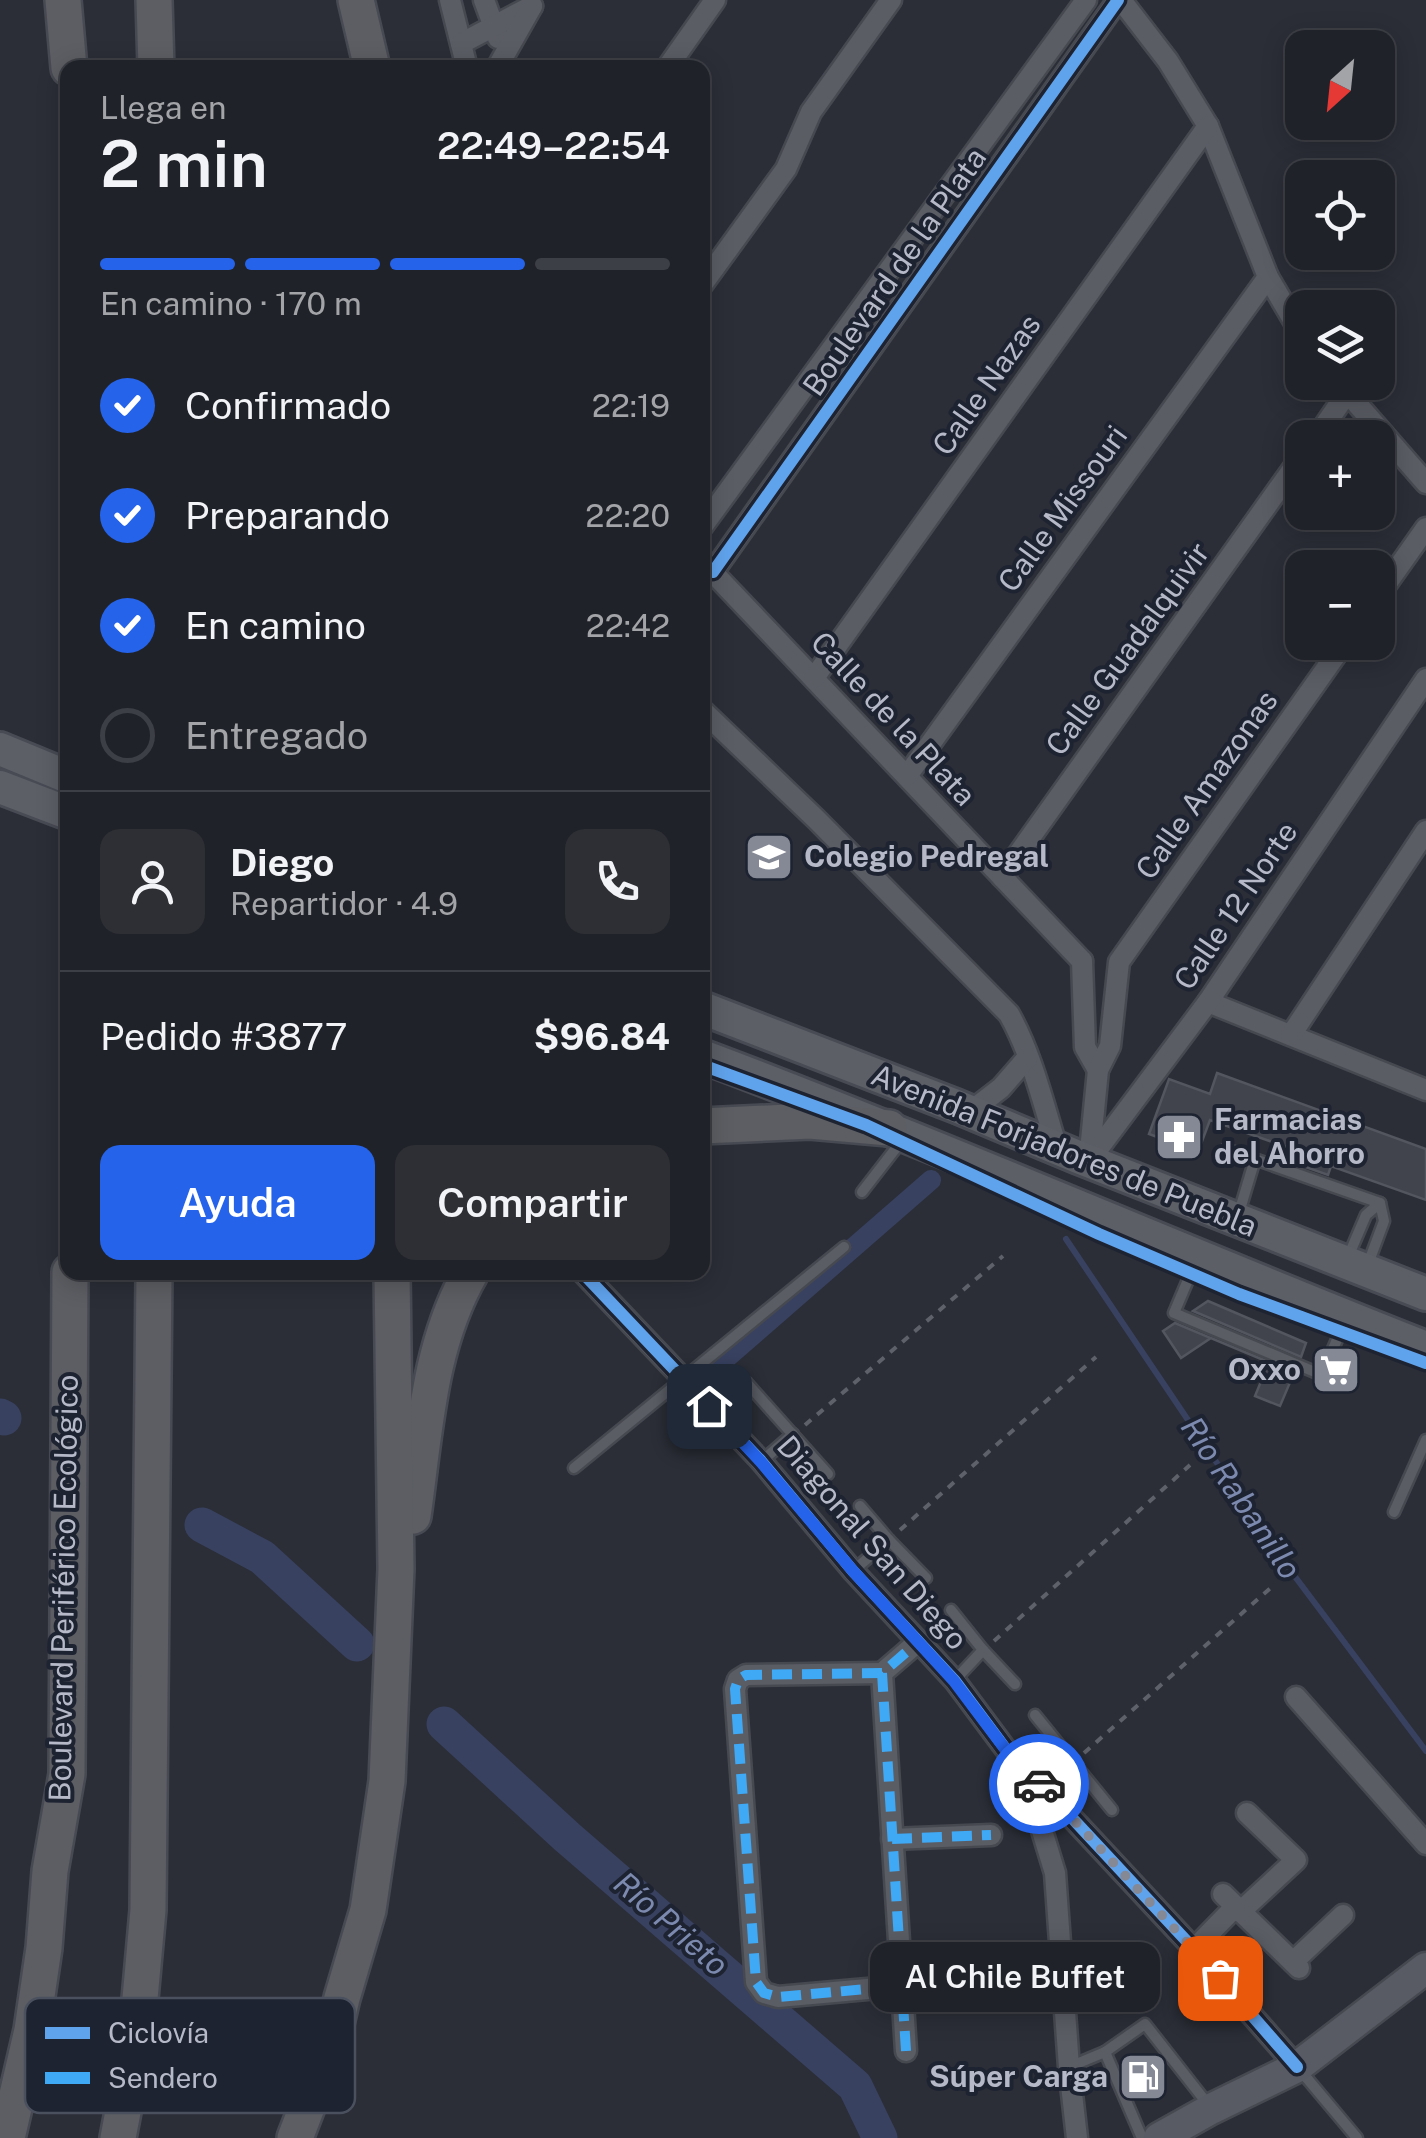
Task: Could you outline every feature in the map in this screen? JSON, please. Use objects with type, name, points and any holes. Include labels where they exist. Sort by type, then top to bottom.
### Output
[{"type":"highway","points":[[63,0],[69,60]]},
{"type":"highway","points":[[154,0],[156,60]]},
{"type":"highway","points":[[356,0],[370,60]]},
{"type":"highway","points":[[710,1126],[810,1122],[897,1131]]},
{"type":"highway","name":"Boulevard Periférico Ecológico","points":[[37,1998],[50,1871],[67,1774],[70,1280]]},
{"type":"highway","points":[[140,1998],[148,1910],[154,1280]]},
{"type":"highway","points":[[342,1998],[368,1910],[386,1782],[396,1570],[392,1280]]},
{"type":"highway","points":[[396,1570],[413,1520],[438,1355],[446,1324],[467,1280]]},
{"type":"highway","name":"Boulevard Periférico Ecológico","points":[[8,2138],[25,2062]]},
{"type":"highway","points":[[118,2138],[123,2113]]},
{"type":"highway","points":[[295,2138],[305,2113]]},
{"type":"main road","points":[[0,749],[60,773]]},
{"type":"main road","points":[[0,787],[60,811]]},
{"type":"main road","name":"Avenida Forjadores de Puebla","points":[[710,1011],[1426,1294]]},
{"type":"main road","name":"Avenida Forjadores de Puebla","points":[[710,1059],[897,1131],[1426,1348]]},
{"type":"main road","points":[[1293,1296],[1344,1286],[1356,1266]]},
{"type":"main road","points":[[1159,2138],[1298,2066],[1426,1968]]},
{"type":"street","points":[[450,0],[466,60]]},
{"type":"street","points":[[484,0],[503,60]]},
{"type":"street","points":[[673,60],[716,0]]},
{"type":"street","points":[[710,274],[786,169],[810,112],[891,0]]},
{"type":"street","name":"Boulevard de la Plata","points":[[710,515],[1086,0]]},
{"type":"street","points":[[1120,0],[1168,61],[1208,126],[1268,276],[1285,306]]},
{"type":"street","name":"Boulevard de la Plata","points":[[710,564],[1120,0]]},
{"type":"street","points":[[462,43],[534,3]]},
{"type":"street","points":[[506,60],[534,3]]},
{"type":"street","name":"Calle Nazas","points":[[814,678],[1208,126]]},
{"type":"street","name":"Calle Missouri","points":[[906,776],[1268,276]]},
{"type":"street","points":[[1353,400],[1426,483]]},
{"type":"street","name":"Calle Guadalquivir","points":[[1002,877],[1285,480]]},
{"type":"street","points":[[1395,572],[1426,528]]},
{"type":"street","name":"Calle de la Plata","points":[[710,569],[1082,961]]},
{"type":"street","name":"Calle Amazonas","points":[[1119,962],[1332,660]]},
{"type":"street","name":"Calle 12 Norte","points":[[1089,1161],[1208,1002],[1426,679]]},
{"type":"street","points":[[710,718],[1010,1014],[1057,1148]]},
{"type":"street","points":[[1291,1036],[1426,831]]},
{"type":"street","points":[[1089,1161],[1098,1070],[1110,1046],[1119,962],[1082,961],[1085,1047],[1098,1070]]},
{"type":"street","points":[[1208,1002],[1426,1090]]},
{"type":"street","points":[[970,1112],[1001,1088],[1028,1057]]},
{"type":"street","name":"Diagonal San Diego","points":[[590,1280],[761,1462],[853,1571],[954,1681],[1024,1774],[1046,1790],[1298,2066]]},
{"type":"street","points":[[900,1986],[778,1997],[764,1994],[756,1982],[735,1689],[738,1680],[746,1676],[882,1673],[918,1642]]},
{"type":"street","points":[[882,1673],[906,2051]]},
{"type":"street","points":[[1296,1697],[1426,1844]]},
{"type":"street","name":"Diagonal San Diego","points":[[1024,1774],[1055,1873],[1077,2138]]},
{"type":"street","points":[[1194,1949],[1233,1904],[1296,1860],[1247,1813]]},
{"type":"street","points":[[892,1839],[991,1835]]},
{"type":"street","points":[[1233,1904],[1296,1965],[1342,1915]]},
{"type":"lane","points":[[862,1192],[901,1144],[897,1131]]},
{"type":"lane","points":[[1226,1149],[1380,1203]]},
{"type":"lane","points":[[1237,1220],[1254,1159]]},
{"type":"lane","points":[[1356,1266],[1384,1222],[1380,1203]]},
{"type":"lane","points":[[1356,1266],[1366,1215],[1380,1203]]},
{"type":"lane","points":[[574,1468],[844,1247]]},
{"type":"lane","points":[[1198,1256],[1174,1313],[1322,1376],[1347,1317]]},
{"type":"lane","points":[[746,1382],[828,1474]]},
{"type":"lane","points":[[761,1462],[794,1434]]},
{"type":"lane","points":[[1394,1512],[1426,1440]]},
{"type":"lane","points":[[860,1506],[926,1578]]},
{"type":"lane","points":[[853,1571],[889,1540]]},
{"type":"lane","points":[[951,1610],[1015,1684]]},
{"type":"lane","points":[[954,1681],[984,1650]]},
{"type":"lane","points":[[1035,1715],[1112,1810]]},
{"type":"lane","points":[[1046,1790],[1074,1763]]},
{"type":"lane","points":[[1069,2067],[1104,2052],[1146,2024],[1211,2109]]},
{"type":"lane","points":[[1104,2052],[1142,2138]]},
{"type":"lane","points":[[1298,2066],[1357,2138]]},
{"type":"path","points":[[794,1434],[1003,1256]]},
{"type":"path","points":[[889,1540],[1096,1357]]},
{"type":"path","points":[[984,1650],[1190,1465]]},
{"type":"path","points":[[1074,1763],[1275,1584]]},
{"type":"building","points":[[1217,1073],[1426,1149],[1426,1200],[1331,1166],[1328,1175],[1294,1163],[1298,1151],[1210,1120],[1198,1152],[1149,1134],[1169,1079],[1210,1094]]},
{"type":"building","points":[[1208,1301],[1306,1343],[1301,1357],[1193,1311]]},
{"type":"building","points":[[1175,1323],[1211,1338],[1181,1358],[1163,1331]]},
{"type":"building","points":[[1269,1362],[1294,1373],[1280,1406],[1255,1396]]},
{"type":"waterway","points":[[699,1382],[931,1180]]},
{"type":"waterway","name":"Río Rabanillo","points":[[1066,1239],[1281,1558],[1426,1751]]},
{"type":"waterway","name":"Río Prieto","points":[[0,1416],[4,1418]]},
{"type":"waterway","name":"Río Prieto","points":[[202,1525],[262,1557],[357,1644]]},
{"type":"waterway","name":"Río Prieto","points":[[444,1724],[567,1837],[855,2086],[880,2138]]},
{"type":"marked path","points":[[906,2051],[882,1673],[918,1642]]},
{"type":"marked path","points":[[882,1673],[746,1675],[738,1680],[735,1689],[756,1982],[764,1993],[778,1997],[901,1986]]},
{"type":"marked path","points":[[892,1839],[991,1835]]},
{"type":"cycle path","points":[[713,572],[1118,0]]},
{"type":"cycle path","points":[[710,1068],[866,1125],[1099,1234],[1239,1294],[1426,1363]]},
{"type":"cycle path","points":[[590,1280],[761,1461],[853,1571],[955,1681],[1025,1775],[1046,1790],[1297,2067]]},
{"type":"way so far","points":[[1039,1784],[1220,1978]]},
{"type":"place","name":"Colegio Pedregal","points":[[769,857]]},
{"type":"place","name":"Farmacias del Ahorro","points":[[1179,1137]]},
{"type":"place","name":"Oxxo","points":[[1336,1370]]},
{"type":"place","name":"Al Chile Buffet","points":[[1220,1978]]},
{"type":"place","name":"Súper Carga","points":[[1143,2077]]},
{"type":"route","points":[[709,1406],[954,1681],[1024,1774],[1039,1784]]}]
